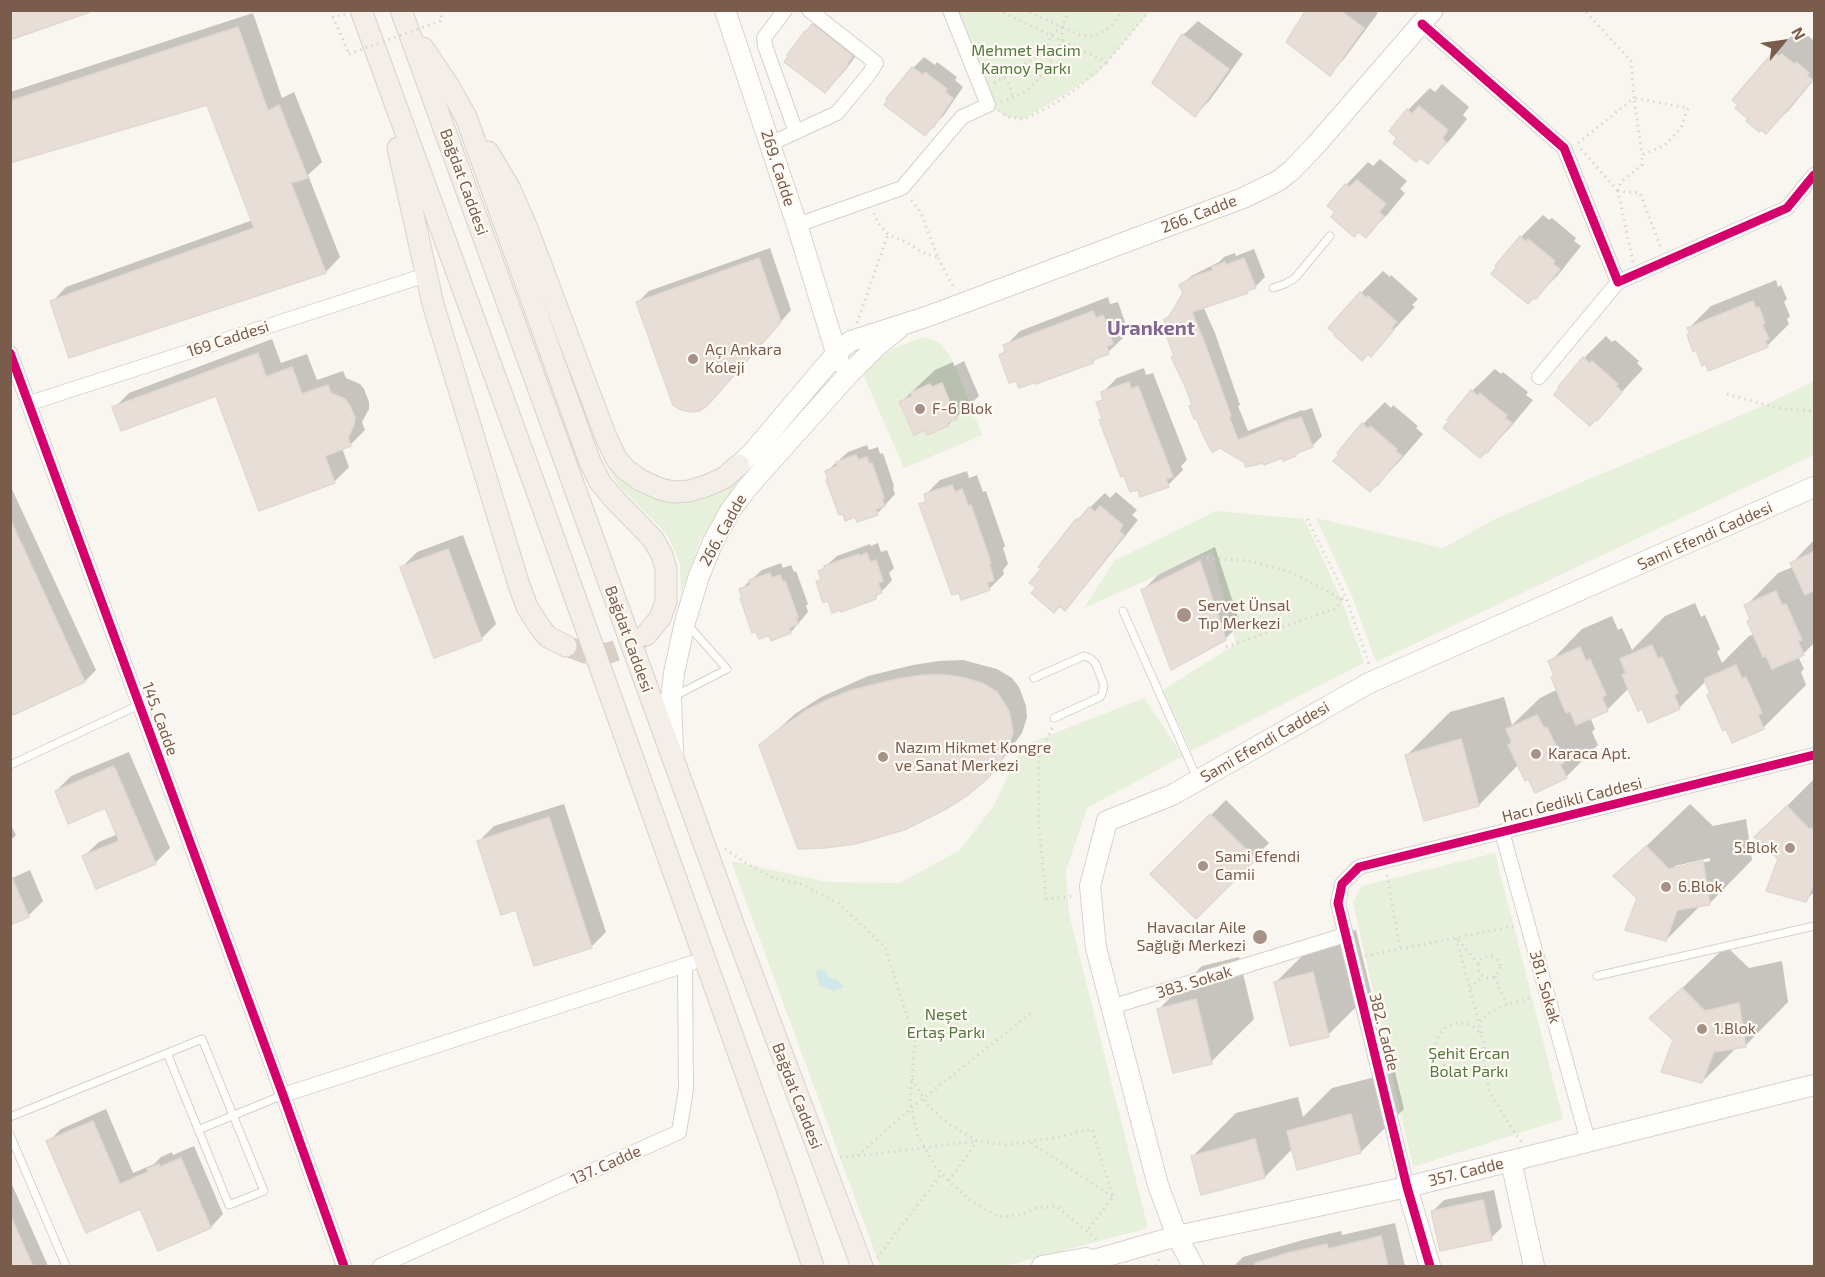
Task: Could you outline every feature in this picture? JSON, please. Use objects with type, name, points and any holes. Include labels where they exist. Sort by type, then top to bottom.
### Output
[{"type":"main road","points":[[361,10],[538,494],[695,962],[783,1177],[813,1266]]},
{"type":"main road","name":"269. Cadde","points":[[725,10],[828,326],[843,347]]},
{"type":"main road","name":"266. Cadde","points":[[739,465],[843,347],[879,330],[903,325],[1243,198],[1278,182],[1315,146],[1427,17]]},
{"type":"main road","points":[[405,20],[448,85],[510,189],[616,458],[625,469],[640,480],[673,492],[689,491],[706,486],[724,478],[739,465]]},
{"type":"main road","name":"Bağdat Caddesi","points":[[405,20],[820,1158],[868,1264]]},
{"type":"main road","points":[[378,60],[433,304],[524,598],[548,637],[566,646]]},
{"type":"main road","points":[[466,117],[590,462],[600,482],[653,539],[662,555],[666,569],[666,602],[660,618],[646,635]]},
{"type":"main road","name":"266. Cadde","points":[[673,760],[671,699],[674,673],[685,622],[699,576],[713,542],[730,511],[747,488],[859,364],[903,325]]},
{"type":"main road","points":[[843,347],[842,367],[847,369],[859,364]]},
{"type":"main road","name":"Sami Efendi Caddesi","points":[[1190,1265],[1158,1185],[1096,948],[1090,886],[1107,821],[1172,795],[1369,683],[1815,487]]},
{"type":"main road","name":"357. Cadde","points":[[1116,1253],[1177,1236],[1407,1187],[1815,1085]]},
{"type":"main road","points":[[1511,1161],[1534,1266]]},
{"type":"main road","points":[[1407,1187],[1430,1266]]},
{"type":"main road","points":[[1042,1266],[1116,1253]]},
{"type":"main road","points":[[1073,1266],[1116,1253]]},
{"type":"street","points":[[785,10],[764,38],[796,132]]},
{"type":"street","points":[[770,144],[837,113],[869,75],[876,63],[809,10]]},
{"type":"street","points":[[796,225],[902,188],[962,117],[990,105],[950,10]]},
{"type":"street","points":[[1427,17],[1564,148],[1618,282]]},
{"type":"street","points":[[1539,377],[1618,282],[1787,208],[1815,175]]},
{"type":"street","name":"169 Caddesi","points":[[30,403],[426,274]]},
{"type":"street","name":"145. Cadde","points":[[10,353],[344,1266]]},
{"type":"street","name":"Hacı Gedikli Caddesi","points":[[1342,884],[1359,867],[1815,755]]},
{"type":"street","name":"381. Sokak","points":[[1502,832],[1588,1142]]},
{"type":"street","name":"382. Cadde","points":[[1342,884],[1338,903],[1407,1187]]},
{"type":"street","name":"383. Sokak","points":[[1111,1007],[1345,935]]},
{"type":"street","points":[[283,1095],[695,962]]},
{"type":"street","name":"137. Cadde","points":[[380,1266],[679,1132],[686,1089],[695,962]]},
{"type":"lane","points":[[1273,288],[1295,278],[1330,236]]},
{"type":"lane","points":[[1123,611],[1198,780]]},
{"type":"lane","points":[[671,699],[727,669],[685,622]]},
{"type":"lane","points":[[1034,678],[1084,656],[1096,664],[1104,686],[1100,697],[1054,718]]},
{"type":"lane","points":[[10,765],[139,705]]},
{"type":"lane","points":[[1597,976],[1815,926]]},
{"type":"lane","points":[[10,1117],[167,1053],[202,1039],[264,1191],[229,1205],[167,1053]]},
{"type":"lane","points":[[198,1130],[283,1095]]},
{"type":"lane","points":[[10,1135],[66,1266]]},
{"type":"path","points":[[333,17],[349,54],[443,20],[439,10]]},
{"type":"path","points":[[998,10],[1107,62]]},
{"type":"path","points":[[1024,10],[1080,35],[1094,36],[1104,32],[1124,10]]},
{"type":"path","points":[[990,105],[1022,94],[1036,82],[1062,41],[1062,27],[1069,10]]},
{"type":"path","points":[[990,105],[1008,117],[1024,118],[1051,106],[1076,89],[1107,62],[1150,10]]},
{"type":"path","points":[[1584,10],[1631,61],[1642,165],[1621,182],[1618,191],[1635,274]]},
{"type":"path","points":[[981,88],[1004,78],[1042,54],[1048,45],[1050,35],[1062,27]]},
{"type":"path","points":[[1004,78],[1010,86],[1013,98]]},
{"type":"path","points":[[1642,155],[1665,145],[1681,128],[1688,108],[1634,98],[1576,144],[1618,191],[1640,193],[1666,261]]},
{"type":"path","points":[[905,194],[916,204],[921,213],[938,258],[961,303]]},
{"type":"path","points":[[872,206],[876,218],[888,234],[938,258]]},
{"type":"path","points":[[843,347],[888,234]]},
{"type":"path","points":[[1727,394],[1777,408],[1815,411]]},
{"type":"path","points":[[1307,519],[1344,598],[1368,659],[1372,678],[1369,683]]},
{"type":"path","points":[[1207,558],[1250,561],[1291,572],[1338,599],[1344,598]]},
{"type":"path","points":[[1226,647],[1337,608],[1344,598]]},
{"type":"path","points":[[1052,728],[1039,756],[1039,825],[1046,899],[1091,894]]},
{"type":"path","points":[[724,848],[773,878],[801,884],[838,903],[885,947],[915,1041],[909,1103],[918,1136],[935,1166],[949,1181],[970,1200],[999,1217],[1022,1215],[1036,1208],[1056,1206],[1099,1241]]},
{"type":"path","points":[[1385,861],[1400,949]]},
{"type":"path","points":[[1351,959],[1527,924]]},
{"type":"path","points":[[1456,938],[1479,964]]},
{"type":"path","points":[[1456,938],[1479,1023],[1484,1047],[1483,1054],[1480,1061],[1466,1071],[1450,1069],[1438,1057],[1436,1041],[1439,1033],[1445,1027],[1453,1023],[1469,1024],[1481,1035]]},
{"type":"path","points":[[1495,976],[1483,976],[1479,970],[1480,960],[1486,956],[1496,958],[1500,967],[1495,976],[1508,1004]]},
{"type":"path","points":[[1470,988],[1483,976]]},
{"type":"path","points":[[1479,1023],[1488,1014],[1508,1004],[1547,993]]},
{"type":"path","points":[[856,1156],[911,1108],[1031,1013]]},
{"type":"path","points":[[1483,1054],[1489,1091],[1514,1132],[1533,1155]]},
{"type":"path","points":[[911,1078],[928,1106],[949,1124],[977,1141]]},
{"type":"path","points":[[820,1158],[856,1156],[977,1141],[1007,1145],[1054,1138],[1092,1129],[1113,1197]]},
{"type":"path","points":[[949,1181],[977,1141]]},
{"type":"path","points":[[1030,1142],[1113,1197]]},
{"type":"path","points":[[868,1264],[942,1173]]},
{"type":"path","points":[[1087,1231],[1113,1197]]},
{"type":"green space","name":"Mehmet Hacim Kamoy Parkı","points":[[953,11],[1150,11],[1096,75],[1024,119],[1008,117],[988,105]]},
{"type":"green space","points":[[925,337],[938,342],[949,354],[982,435],[904,468],[864,376],[873,364],[892,349]]},
{"type":"green space","points":[[1814,381],[1814,455],[1376,662],[1352,596],[1316,518],[1443,548],[1495,519],[1765,405]]},
{"type":"green space","points":[[601,449],[628,480],[721,489],[739,479],[700,541],[681,594],[680,564],[668,536],[620,487],[610,472]]},
{"type":"green space","points":[[1216,511],[1304,519],[1341,598],[1364,663],[1191,751],[1163,690],[1236,644],[1212,551],[1084,608],[1114,561]]},
{"type":"green space","name":"Neşet Ertaş Parkı","points":[[1144,698],[1183,756],[1087,808],[1066,870],[1069,914],[1148,1228],[1005,1266],[880,1266],[731,861],[827,882],[900,883],[960,850],[993,807],[1022,746]]},
{"type":"green space","name":"Şehit Ercan Bolat Parkı","points":[[1495,853],[1563,1119],[1413,1167],[1353,902],[1362,886]]},
{"type":"water","points":[[818,969],[826,972],[830,978],[836,979],[844,987],[834,991],[820,986],[816,975]]},
{"type":"building","points":[[10,10],[90,10],[90,12],[10,40]]},
{"type":"building","points":[[1306,10],[1340,10],[1364,28],[1330,76],[1286,42]]},
{"type":"building","points":[[812,24],[853,56],[825,93],[784,62]]},
{"type":"building","points":[[238,27],[268,111],[279,105],[308,178],[291,183],[326,273],[69,358],[50,301],[254,228],[207,105],[10,163],[10,101]]},
{"type":"building","points":[[1182,34],[1229,69],[1195,117],[1152,83]]},
{"type":"building","points":[[1773,52],[1779,56],[1782,54],[1794,64],[1796,62],[1809,73],[1807,76],[1813,80],[1766,134],[1761,130],[1759,132],[1746,121],[1748,119],[1735,108],[1738,105],[1732,100]]},
{"type":"building","points":[[912,67],[923,75],[925,72],[947,89],[945,92],[953,98],[925,136],[884,105],[888,100],[886,99]]},
{"type":"building","points":[[1419,106],[1448,130],[1442,138],[1446,142],[1428,164],[1420,158],[1416,162],[1393,143],[1397,138],[1389,131],[1407,109],[1412,114]]},
{"type":"building","points":[[1357,180],[1386,204],[1379,212],[1384,216],[1366,238],[1358,232],[1354,237],[1331,217],[1335,212],[1327,206],[1345,184],[1350,187]]},
{"type":"building","points":[[1520,236],[1526,242],[1528,239],[1555,261],[1553,264],[1560,269],[1536,299],[1534,298],[1528,304],[1491,274]]},
{"type":"building","points":[[759,258],[781,322],[707,406],[699,411],[690,412],[679,409],[673,405],[636,302]]},
{"type":"building","points":[[1244,258],[1256,288],[1247,291],[1248,293],[1192,312],[1231,416],[1229,417],[1238,440],[1301,417],[1313,447],[1283,461],[1282,458],[1264,465],[1263,463],[1246,467],[1244,462],[1220,448],[1212,452],[1196,418],[1194,419],[1185,386],[1171,357],[1174,356],[1167,337],[1164,319],[1169,317],[1183,293],[1179,285],[1213,270],[1212,267],[1225,262],[1226,265]]},
{"type":"building","points":[[1360,292],[1366,298],[1368,296],[1397,322],[1391,328],[1394,330],[1371,357],[1368,354],[1362,361],[1328,328]]},
{"type":"building","points":[[1753,301],[1756,308],[1759,307],[1765,323],[1762,324],[1769,339],[1765,341],[1768,347],[1708,371],[1706,364],[1702,366],[1696,350],[1693,352],[1687,328]]},
{"type":"building","points":[[1093,311],[1096,318],[1103,315],[1113,344],[1107,346],[1109,354],[1092,360],[1093,363],[1036,384],[1036,382],[1019,388],[1016,381],[1009,383],[999,355],[1006,352],[1003,345]]},
{"type":"building","points":[[258,353],[266,377],[292,367],[302,394],[328,385],[331,393],[345,399],[355,417],[348,438],[351,446],[325,456],[335,483],[259,511],[216,396],[121,431],[112,407]]},
{"type":"building","points":[[1583,357],[1589,363],[1592,361],[1618,384],[1616,386],[1622,392],[1590,426],[1554,395]]},
{"type":"building","points":[[1129,382],[1131,389],[1138,386],[1173,477],[1166,479],[1169,487],[1140,497],[1138,490],[1130,492],[1124,476],[1121,477],[1099,420],[1102,419],[1096,402],[1103,400],[1101,392]]},
{"type":"building","name":"F-6 Blok","points":[[942,383],[957,419],[947,423],[948,426],[927,435],[925,430],[914,435],[899,402],[912,396],[911,392],[930,384],[932,387]]},
{"type":"building","points":[[1471,390],[1478,396],[1480,393],[1507,415],[1505,418],[1512,423],[1480,458],[1443,428]]},
{"type":"building","points":[[1362,423],[1368,429],[1370,426],[1402,456],[1370,492],[1333,461]]},
{"type":"building","points":[[856,455],[858,460],[867,457],[869,464],[872,463],[885,506],[876,509],[878,515],[857,522],[855,517],[845,521],[843,514],[839,515],[825,471],[837,466],[836,462]]},
{"type":"building","points":[[952,485],[955,492],[962,489],[968,506],[971,505],[991,563],[989,563],[994,580],[987,583],[990,590],[961,600],[959,593],[952,595],[919,504],[926,502],[924,494]]},
{"type":"building","points":[[1100,506],[1123,525],[1119,531],[1124,535],[1065,611],[1059,606],[1054,613],[1031,593],[1036,588],[1029,583],[1041,569],[1038,567],[1076,519],[1078,521],[1089,507],[1095,512]]},
{"type":"building","points":[[10,519],[85,682],[13,715],[10,708]]},
{"type":"building","points":[[448,549],[482,640],[434,658],[400,567]]},
{"type":"building","points":[[1815,551],[1815,590],[1805,595],[1790,563]]},
{"type":"building","points":[[867,553],[870,562],[876,560],[883,581],[878,583],[882,593],[875,595],[876,599],[832,613],[828,601],[823,603],[816,581],[821,580],[818,571],[825,568],[824,566]]},
{"type":"building","name":"Servet Ünsal Tıp Merkezi","points":[[1200,561],[1226,640],[1171,670],[1141,590]]},
{"type":"building","points":[[770,573],[772,578],[780,575],[783,582],[785,581],[798,617],[796,617],[798,624],[789,628],[791,633],[771,641],[769,635],[759,639],[756,632],[752,633],[739,589],[750,585],[749,580]]},
{"type":"building","points":[[1776,591],[1782,605],[1786,604],[1802,640],[1798,641],[1804,655],[1772,669],[1766,656],[1763,657],[1747,621],[1750,619],[1744,605]]},
{"type":"building","points":[[1652,645],[1658,659],[1662,657],[1678,693],[1674,695],[1680,709],[1648,723],[1642,709],[1638,711],[1622,675],[1626,673],[1620,659]]},
{"type":"building","points":[[1580,647],[1586,661],[1590,659],[1606,695],[1602,697],[1608,711],[1576,725],[1570,711],[1566,713],[1551,677],[1554,675],[1548,661]]},
{"type":"building","points":[[1736,665],[1742,679],[1746,677],[1762,713],[1758,715],[1764,729],[1732,743],[1726,729],[1723,731],[1707,695],[1710,693],[1704,679]]},
{"type":"building","name":"Nazım Hikmet Kongre ve Sanat Merkezi","points":[[923,675],[965,678],[982,683],[997,692],[1009,711],[1013,733],[998,765],[987,779],[968,795],[904,830],[855,844],[798,849],[759,745],[805,711],[827,700],[852,690]]},
{"type":"building","name":"Karaca Apt.","points":[[1537,715],[1544,728],[1547,727],[1564,763],[1560,764],[1567,778],[1535,793],[1528,779],[1525,781],[1508,745],[1512,743],[1506,729]]},
{"type":"building","points":[[1461,739],[1479,806],[1424,821],[1405,755]]},
{"type":"building","points":[[114,766],[156,864],[96,889],[82,856],[119,841],[105,808],[68,824],[55,791]]},
{"type":"building","name":"5.Blok","points":[[1787,806],[1809,829],[1815,828],[1815,881],[1806,902],[1766,891],[1778,859],[1754,837]]},
{"type":"building","name":"Sami Efendi Camii","points":[[1210,814],[1256,859],[1196,919],[1150,874]]},
{"type":"building","points":[[549,817],[592,948],[534,966],[516,910],[501,915],[477,841]]},
{"type":"building","name":"6.Blok","points":[[1646,846],[1669,869],[1703,861],[1710,905],[1677,910],[1666,941],[1625,930],[1637,898],[1613,876]]},
{"type":"building","points":[[10,873],[29,917],[10,925]]},
{"type":"building","points":[[1313,972],[1329,1037],[1290,1046],[1274,982]]},
{"type":"building","name":"1.Blok","points":[[1682,988],[1705,1011],[1739,1003],[1746,1047],[1714,1052],[1702,1083],[1661,1072],[1673,1040],[1649,1018]]},
{"type":"building","points":[[1196,999],[1212,1064],[1173,1073],[1157,1009]]},
{"type":"building","points":[[1351,1114],[1361,1153],[1297,1170],[1287,1131]]},
{"type":"building","points":[[93,1121],[120,1184],[148,1172],[147,1169],[159,1164],[160,1167],[181,1158],[211,1228],[158,1251],[140,1209],[86,1233],[46,1141]]},
{"type":"building","points":[[1255,1139],[1265,1178],[1201,1195],[1191,1156]]},
{"type":"building","points":[[1483,1200],[1492,1240],[1440,1251],[1431,1211]]},
{"type":"building","points":[[10,1215],[33,1266],[10,1266]]},
{"type":"building","points":[[1381,1236],[1388,1266],[1255,1266],[1255,1263],[1288,1253],[1327,1244],[1328,1249]]},
{"type":"tunnel","points":[[566,646],[585,653],[609,653],[626,647],[646,635]]},
{"type":"cycle path","points":[[1422,24],[1564,148],[1618,282],[1787,208],[1814,175]]},
{"type":"cycle path","points":[[10,353],[344,1266]]},
{"type":"cycle path","points":[[1430,1266],[1407,1187],[1338,903],[1342,884],[1359,867],[1814,755]]},
{"type":"place","name":"Açı Ankara Koleji","points":[[693,359]]},
{"type":"place","name":"F-6 Blok","points":[[920,409]]},
{"type":"place","name":"Servet Ünsal Tıp Merkezi","points":[[1184,615]]},
{"type":"place","name":"Karaca Apt.","points":[[1536,754]]},
{"type":"place","name":"Nazım Hikmet Kongre ve Sanat Merkezi","points":[[883,757]]},
{"type":"place","name":"5.Blok","points":[[1790,848]]},
{"type":"place","name":"Sami Efendi Camii","points":[[1203,866]]},
{"type":"place","name":"6.Blok","points":[[1666,887]]},
{"type":"place","name":"Havacılar Aile Sağlığı Merkezi","points":[[1260,937]]},
{"type":"place","name":"1.Blok","points":[[1702,1029]]},
{"type":"district","name":"Urankent","points":[[1151,328]]}]
